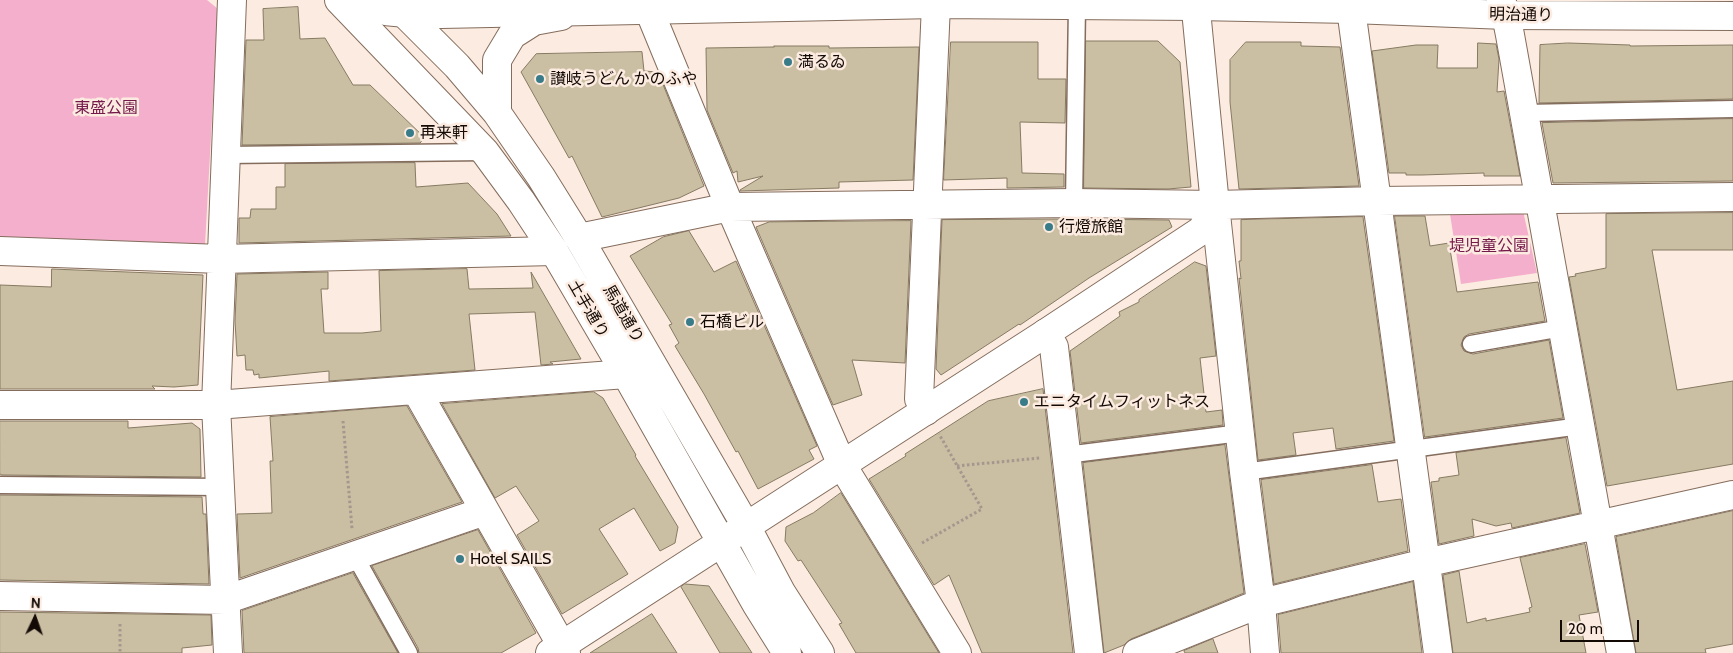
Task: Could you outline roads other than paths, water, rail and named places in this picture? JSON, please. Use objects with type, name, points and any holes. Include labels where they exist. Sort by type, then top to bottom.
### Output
[{"type":"street","points":[[228,653],[216,405],[232,0]]},
{"type":"street","name":"土手通り","points":[[339,0],[485,152],[521,201],[554,251],[757,605],[788,653]]},
{"type":"street","name":"明治通り","points":[[352,0],[372,8],[403,4],[476,14],[936,4],[1078,5],[1195,3],[1351,9],[1503,7],[1733,16]]},
{"type":"street","points":[[1195,3],[1215,205],[1244,472],[1261,603],[1265,653]]},
{"type":"street","points":[[403,4],[398,26],[403,50],[436,86],[485,152]]},
{"type":"street","name":"馬道通り","points":[[403,4],[497,113],[541,178],[579,238],[746,526],[781,592],[820,653]]},
{"type":"street","points":[[932,422],[919,399],[936,4]]},
{"type":"street","points":[[1503,7],[1524,113],[1621,653]]},
{"type":"street","points":[[1351,9],[1438,653]]},
{"type":"street","points":[[649,10],[730,208],[842,466],[957,653]]},
{"type":"street","points":[[497,113],[497,60],[512,35],[534,21],[582,12]]},
{"type":"street","points":[[579,238],[730,208],[1074,203],[1215,205],[1733,197]]},
{"type":"street","points":[[416,390],[485,511],[559,651],[721,542],[842,466],[932,422],[1046,333],[1202,230],[1215,205]]},
{"type":"street","points":[[0,251],[221,260],[554,251]]},
{"type":"street","points":[[1046,333],[1054,347],[1089,653]]},
{"type":"street","points":[[0,405],[216,405],[626,374]]},
{"type":"street","points":[[1137,653],[1261,603],[1426,563],[1733,495]]},
{"type":"street","points":[[0,596],[225,600],[485,511]]},
{"type":"lane","points":[[1074,203],[1078,5]]},
{"type":"lane","points":[[1524,113],[1733,109]]},
{"type":"lane","points":[[225,155],[485,152]]},
{"type":"lane","points":[[1471,344],[1562,328]]},
{"type":"lane","points":[[1244,472],[1580,426]]},
{"type":"lane","points":[[1066,455],[1240,432]]},
{"type":"lane","points":[[0,485],[220,487]]},
{"type":"lane","points":[[355,556],[409,653]]},
{"type":"place","name":"満るゐ","points":[[788,62]]},
{"type":"place","name":"讃岐うどん かのふや","points":[[540,79]]},
{"type":"place","name":"再来軒","points":[[410,133]]},
{"type":"place","name":"行燈旅館","points":[[1049,227]]},
{"type":"place","name":"石橋ビル","points":[[690,322]]},
{"type":"place","name":"エニタイムフィットネス","points":[[1024,402]]},
{"type":"place","name":"Hotel SAILS","points":[[460,559]]},
{"type":"park label","name":"東盛公園","points":[[106,108]]},
{"type":"park label","name":"堤児童公園","points":[[1489,246]]}]
